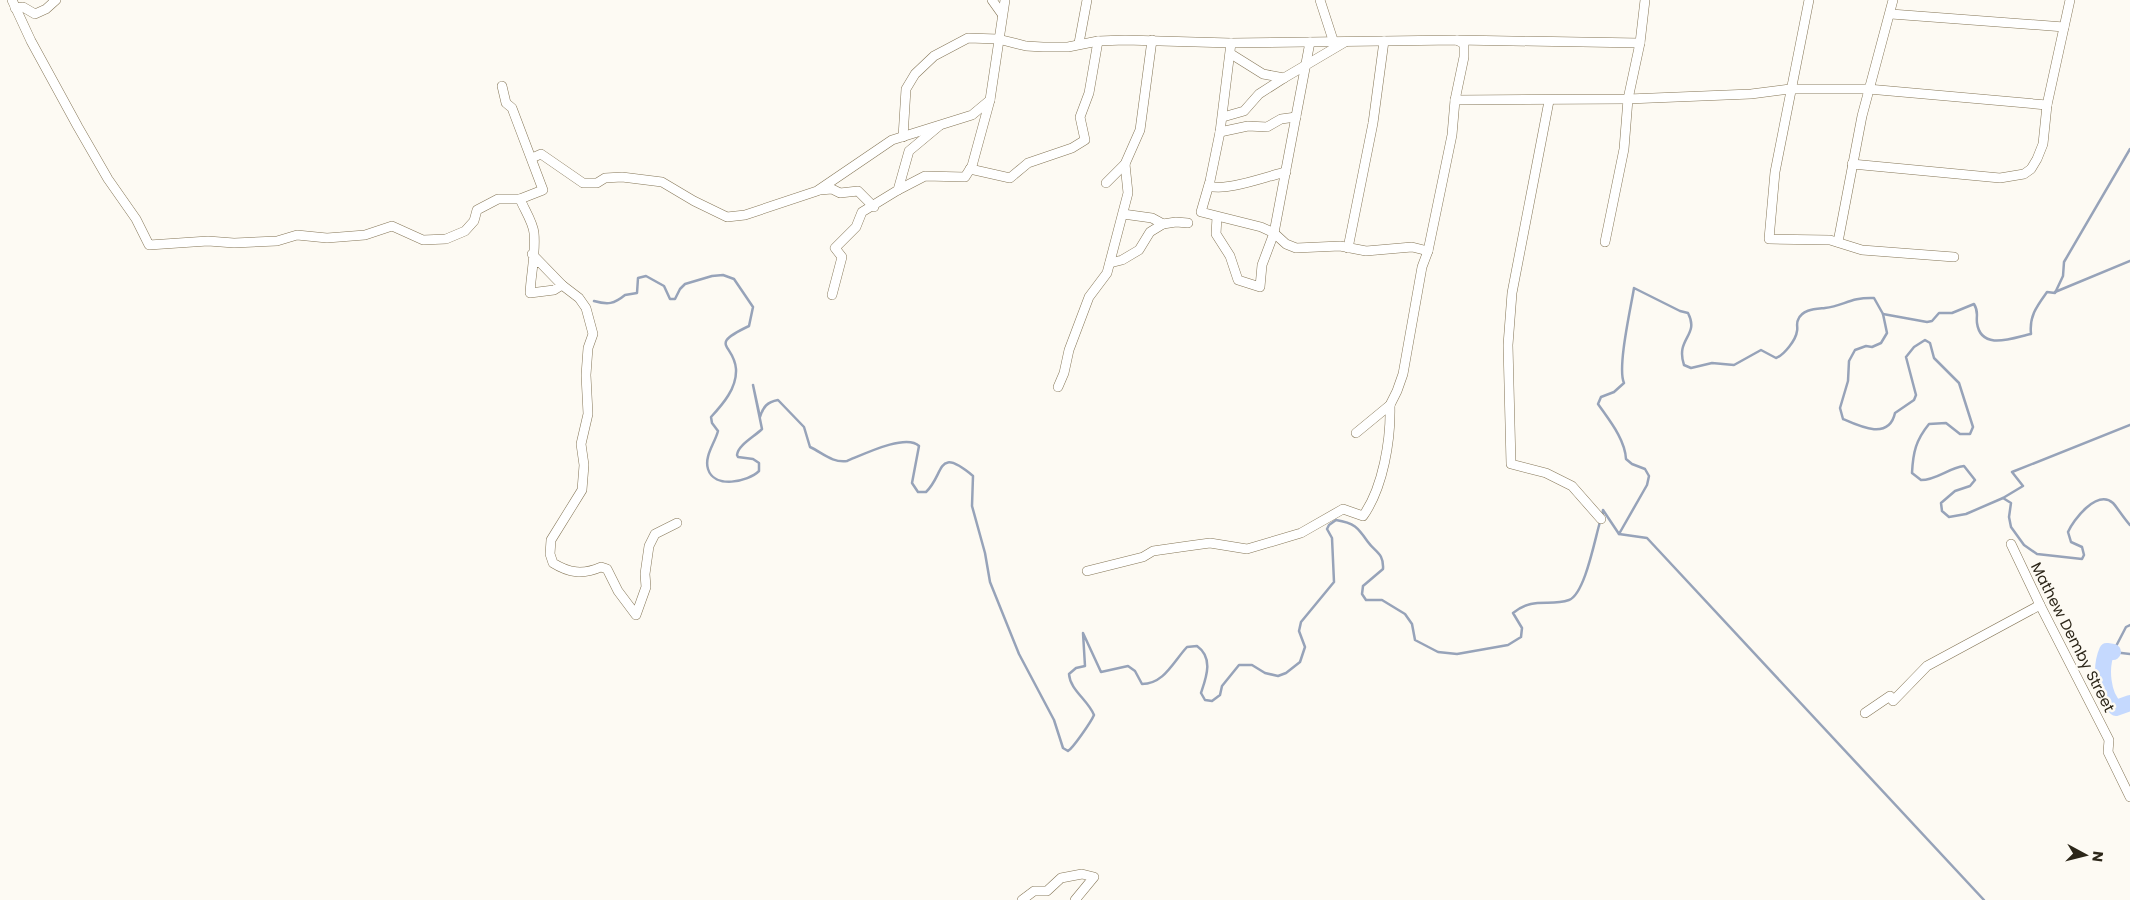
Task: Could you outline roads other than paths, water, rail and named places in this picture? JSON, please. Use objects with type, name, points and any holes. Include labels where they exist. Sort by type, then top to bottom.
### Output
[{"type":"street","points":[[14,4],[35,14],[56,0]]},
{"type":"street","points":[[992,0],[1002,14]]},
{"type":"street","points":[[832,295],[842,257],[835,248],[856,228],[862,212],[874,207],[898,190],[926,176],[965,177],[970,169],[990,100],[1005,0]]},
{"type":"street","points":[[1079,43],[1087,0]]},
{"type":"street","points":[[1320,0],[1333,40]]},
{"type":"street","points":[[1605,242],[1624,149],[1628,99],[1640,43],[1645,0]]},
{"type":"street","points":[[1809,0],[1790,89],[1771,196],[1769,239],[1838,242],[1847,247],[1862,250],[1954,257]]},
{"type":"street","points":[[1838,242],[1868,89],[1893,0]]},
{"type":"street","points":[[1852,164],[2000,178],[2024,174],[2032,169],[2043,144],[2047,105],[2070,0]]},
{"type":"street","points":[[14,4],[108,179],[136,219],[149,245],[208,241],[234,243],[277,241],[297,235],[327,238],[365,235],[392,226],[423,240],[446,238],[465,231],[474,222],[477,210],[498,199],[520,199],[543,190],[512,108],[506,103],[502,86]]},
{"type":"street","points":[[1890,14],[2064,27]]},
{"type":"street","points":[[903,137],[906,89],[915,74],[934,56],[968,38],[998,39],[1026,46],[1068,47],[1079,43],[1098,41],[1152,40],[1231,43],[1333,40],[1458,40],[1640,43]]},
{"type":"street","points":[[1106,183],[1125,164],[1140,130],[1152,40]]},
{"type":"street","points":[[1222,117],[1244,111],[1259,94],[1348,40]]},
{"type":"street","points":[[1087,571],[1142,557],[1153,551],[1210,543],[1247,548],[1301,533],[1343,509],[1363,516],[1372,504],[1386,456],[1391,427],[1390,405],[1403,374],[1422,267],[1428,251],[1449,154],[1455,100],[1464,57],[1464,44],[1458,40]]},
{"type":"street","points":[[970,169],[1010,178],[1028,163],[1072,148],[1085,140],[1080,117],[1089,93],[1098,41]]},
{"type":"street","points":[[1348,248],[1371,132],[1384,41]]},
{"type":"street","points":[[1217,217],[1216,234],[1230,256],[1238,280],[1260,287],[1262,265],[1274,233],[1310,42]]},
{"type":"street","points":[[1231,43],[1220,132],[1209,186],[1201,212],[1274,233],[1286,244],[1296,248],[1340,246],[1366,251],[1412,247],[1428,251]]},
{"type":"street","points":[[1231,54],[1262,74],[1284,78]]},
{"type":"street","points":[[1455,100],[1628,99],[1752,94],[1790,89],[1868,89],[2047,105]]},
{"type":"street","points":[[817,191],[892,140],[972,115],[990,100]]},
{"type":"street","points":[[1549,100],[1525,215],[1512,293],[1508,345],[1511,464],[1546,473],[1572,486],[1601,519]]},
{"type":"street","points":[[1220,132],[1248,126],[1268,127],[1281,119],[1296,116]]},
{"type":"street","points":[[898,190],[909,151],[939,126]]},
{"type":"street","points":[[532,158],[541,154],[583,183],[597,183],[605,178],[622,177],[662,182],[694,202],[727,217],[745,215],[817,191],[832,189],[840,193],[858,191],[874,207]]},
{"type":"street","points":[[1058,388],[1064,373],[1069,350],[1090,297],[1107,273],[1110,263],[1128,193],[1125,164]]},
{"type":"street","points":[[1209,186],[1216,188],[1237,185],[1286,172]]},
{"type":"street","points":[[520,199],[534,232],[530,293],[554,290],[562,285]]},
{"type":"street","points":[[1123,214],[1152,218],[1163,224]]},
{"type":"street","points":[[1110,263],[1122,260],[1139,250],[1150,232],[1163,224],[1188,223]]},
{"type":"street","points":[[532,254],[562,285],[579,298],[586,308],[593,334],[588,348],[586,375],[588,414],[581,444],[584,453],[584,483],[582,490],[551,540],[550,554],[553,563],[563,569],[580,573],[587,573],[601,567],[607,569],[618,591],[636,615],[646,587],[649,546],[654,534],[677,523]]},
{"type":"street","points":[[1356,432],[1390,405]]},
{"type":"street","name":"Mathew Demby Street","points":[[2011,544],[2109,740],[2108,752],[2130,797]]},
{"type":"street","points":[[1865,713],[1890,696],[1893,701],[1927,666],[2040,605]]},
{"type":"street","points":[[1022,900],[1034,891],[1047,891],[1061,878],[1082,874],[1097,875],[1075,900]]},
{"type":"waterway","points":[[1883,314],[1927,322],[1932,321],[1939,313],[1952,313],[1974,304],[1977,323],[1980,332],[1985,337],[1992,340],[2000,340],[2031,334],[2031,322],[2037,307],[2047,292],[2055,293],[2063,276],[2064,262],[2130,149]]},
{"type":"waterway","points":[[2055,292],[2130,261]]},
{"type":"waterway","points":[[594,301],[611,303],[625,295],[637,293],[638,278],[646,276],[664,286],[670,299],[675,299],[685,284],[712,276],[723,275],[734,279],[753,307],[749,326],[736,333],[726,342],[734,361],[736,376],[732,389],[711,417],[712,423],[718,431],[707,459],[707,464],[711,475],[717,479],[732,482],[747,478],[759,471],[759,463],[753,459],[738,457],[737,455],[743,444],[762,429],[753,385],[760,417],[766,406],[778,400],[804,427],[810,447],[832,459],[847,461],[894,443],[913,443],[919,446],[912,483],[918,492],[926,492],[947,463],[953,463],[973,476],[972,506],[985,553],[990,582],[1019,654],[1054,720],[1063,748],[1068,751],[1094,715],[1072,685],[1069,674],[1076,668],[1085,666],[1083,633],[1101,672],[1128,666],[1135,671],[1142,684],[1150,683],[1162,676],[1187,647],[1197,646],[1206,656],[1207,662],[1201,693],[1205,700],[1212,701],[1220,695],[1222,686],[1239,665],[1252,665],[1265,673],[1278,676],[1286,673],[1300,662],[1305,647],[1299,631],[1301,622],[1334,582],[1332,538],[1327,529],[1336,520],[1355,527],[1382,559],[1383,569],[1363,586],[1362,594],[1366,600],[1382,600],[1405,614],[1412,624],[1415,640],[1438,652],[1457,654],[1508,645],[1521,637],[1522,628],[1513,613],[1535,603],[1562,602],[1575,596],[1585,577],[1600,522]]},
{"type":"waterway","points":[[1602,516],[1603,510],[1619,534],[1647,485],[1649,476],[1645,469],[1632,464],[1626,459],[1620,437],[1598,404],[1601,397],[1614,392],[1624,383],[1622,375],[1623,351],[1634,288],[1680,311],[1688,313],[1691,327],[1684,343],[1682,356],[1684,365],[1691,368],[1712,363],[1734,365],[1761,350],[1776,358],[1783,354],[1792,343],[1796,335],[1797,321],[1803,314],[1810,310],[1832,307],[1853,300],[1874,298],[1883,314],[1887,333],[1881,343],[1872,347],[1866,346],[1855,350],[1849,361],[1848,381],[1840,408],[1843,419],[1866,428],[1881,429],[1887,426],[1892,421],[1895,413],[1914,400],[1916,395],[1906,357],[1914,347],[1925,340],[1930,343],[1934,358],[1959,383],[1973,427],[1970,434],[1960,434],[1946,423],[1929,424],[1921,435],[1916,447],[1912,473],[1921,480],[1932,478],[1964,466],[1975,480],[1970,486],[1955,491],[1941,503],[1942,511],[1949,517],[1966,514],[2003,498],[2011,503],[2009,517],[2011,527],[2024,545],[2037,554],[2082,559],[2084,555],[2082,547],[2071,542],[2068,532],[2080,514],[2093,503],[2100,500],[2107,500],[2113,503],[2130,525]]},
{"type":"waterway","points":[[2003,498],[2023,486],[2012,472],[2130,425]]},
{"type":"waterway","points":[[1619,534],[1647,538],[1984,900]]},
{"type":"waterway","points":[[2130,625],[2126,627],[2113,652],[2130,654]]},
{"type":"waterway","points":[[2113,652],[2107,651],[2103,665],[2105,689],[2111,703],[2116,708],[2130,703]]}]
